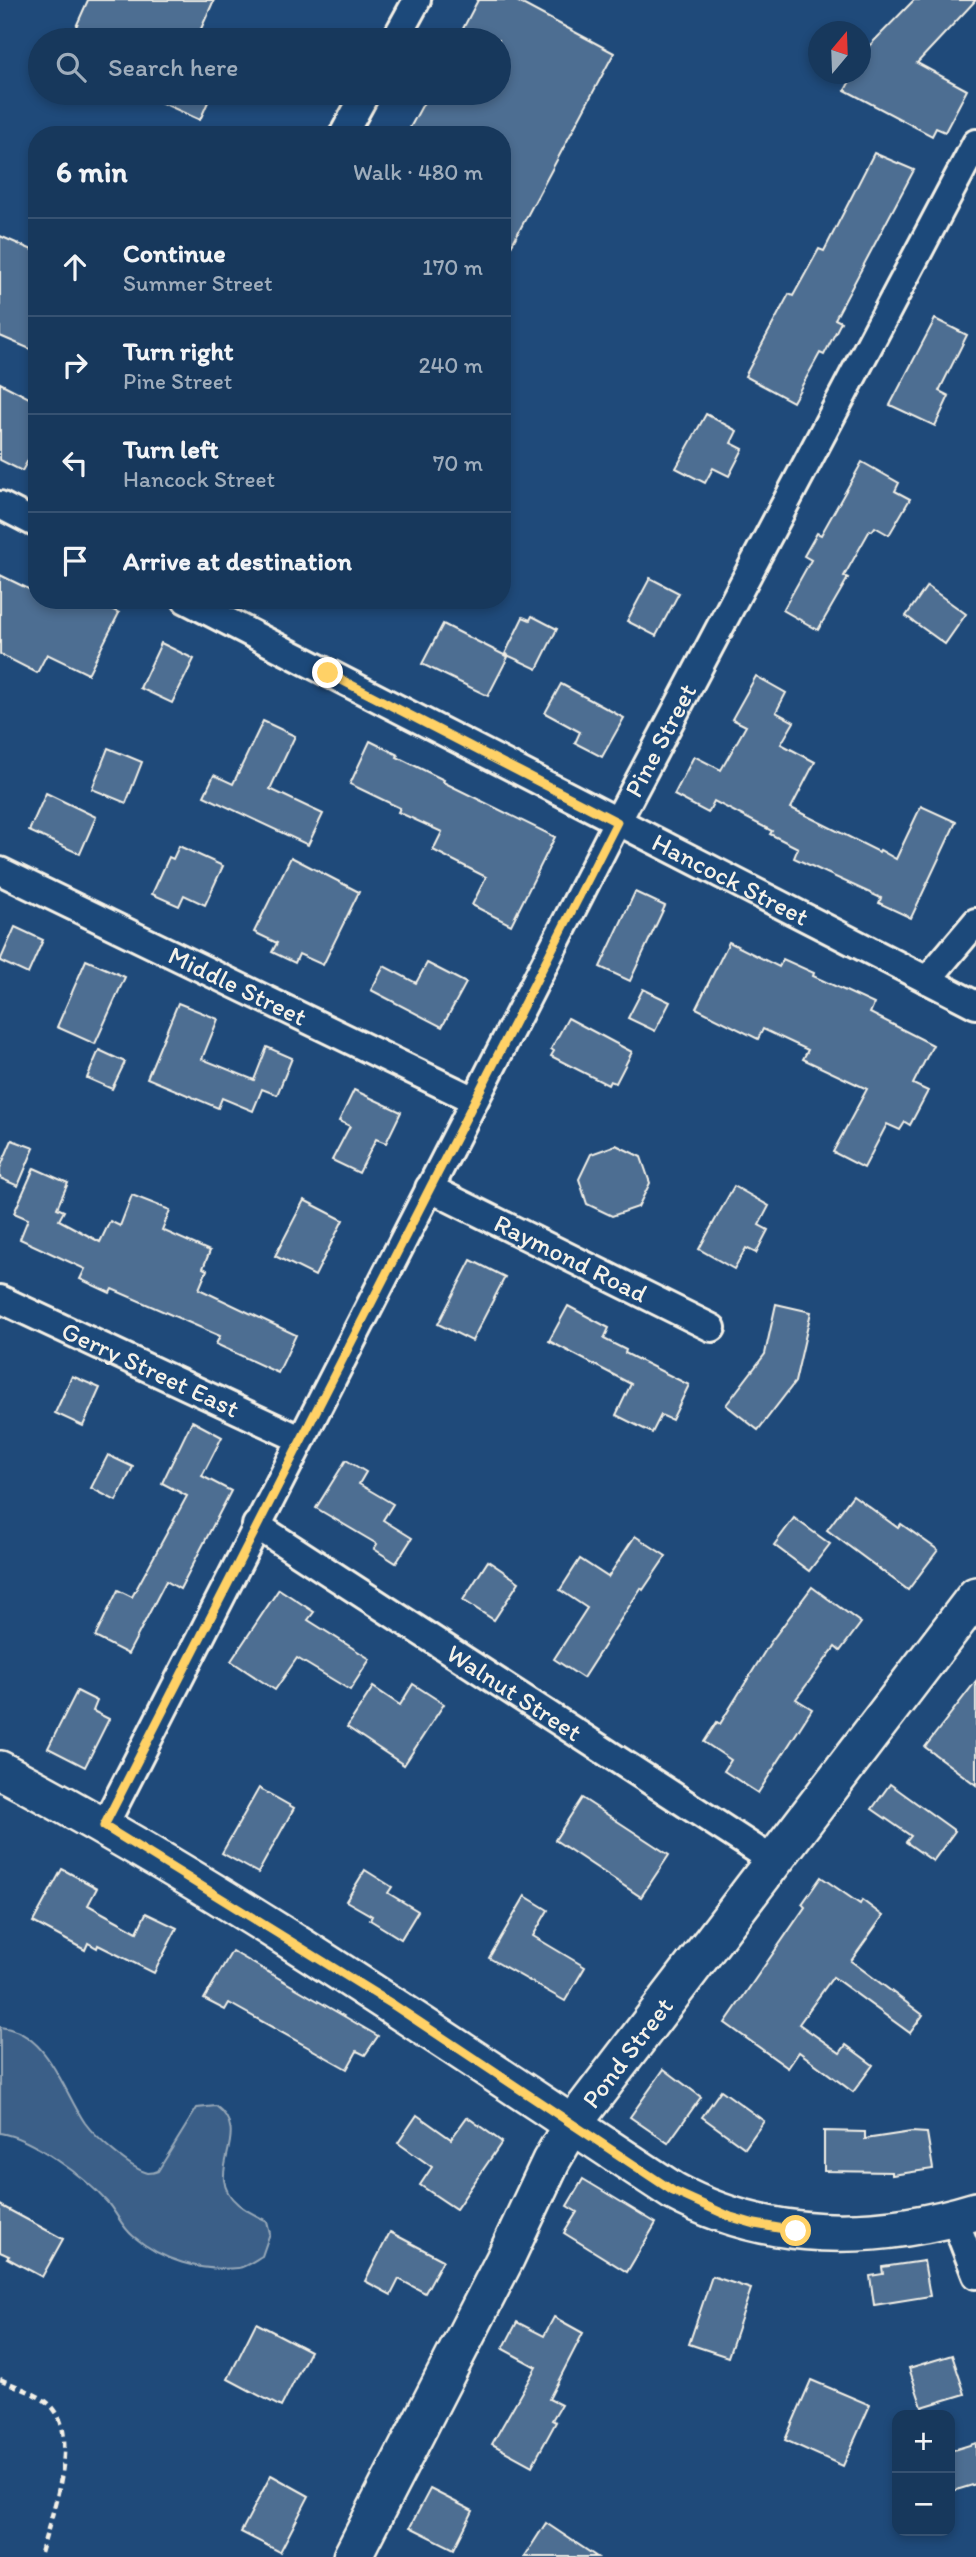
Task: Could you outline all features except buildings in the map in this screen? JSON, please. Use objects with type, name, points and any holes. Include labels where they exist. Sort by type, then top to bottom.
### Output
[{"type":"street","points":[[402,28],[417,0]]},
{"type":"street","points":[[349,126],[360,105]]},
{"type":"street","name":"Pine Street","points":[[104,1826],[617,822],[976,143]]},
{"type":"street","points":[[0,505],[28,519]]},
{"type":"street","name":"Hancock Street","points":[[203,609],[976,1005]]},
{"type":"street","name":"Middle Street","points":[[0,871],[474,1100]]},
{"type":"street","points":[[927,980],[976,922]]},
{"type":"street","name":"Raymond Road","points":[[429,1188],[712,1328]]},
{"type":"street","name":"Gerry Street East","points":[[0,1299],[300,1439]]},
{"type":"street","name":"Walnut Street","points":[[256,1525],[774,1861]]},
{"type":"street","name":"Pond Street","points":[[352,2557],[572,2125],[976,1596]]},
{"type":"street","points":[[0,1770],[104,1826],[392,2004],[673,2191],[721,2214],[755,2224],[819,2233],[873,2231],[965,2215],[976,2275]]},
{"type":"path","points":[[0,2379],[36,2396],[53,2408],[61,2425],[62,2479],[40,2557]]},
{"type":"shaded area","points":[[0,2027],[16,2031],[30,2039],[52,2064],[90,2129],[123,2159],[148,2173],[158,2171],[197,2108],[216,2106],[227,2117],[231,2129],[224,2180],[228,2192],[241,2207],[267,2221],[270,2233],[262,2256],[247,2265],[224,2269],[195,2266],[156,2252],[133,2236],[107,2202],[86,2181],[42,2150],[0,2133]]},
{"type":"route","points":[[328,673],[617,822],[104,1826],[392,2004],[673,2191],[721,2214],[755,2224],[796,2231]]}]
